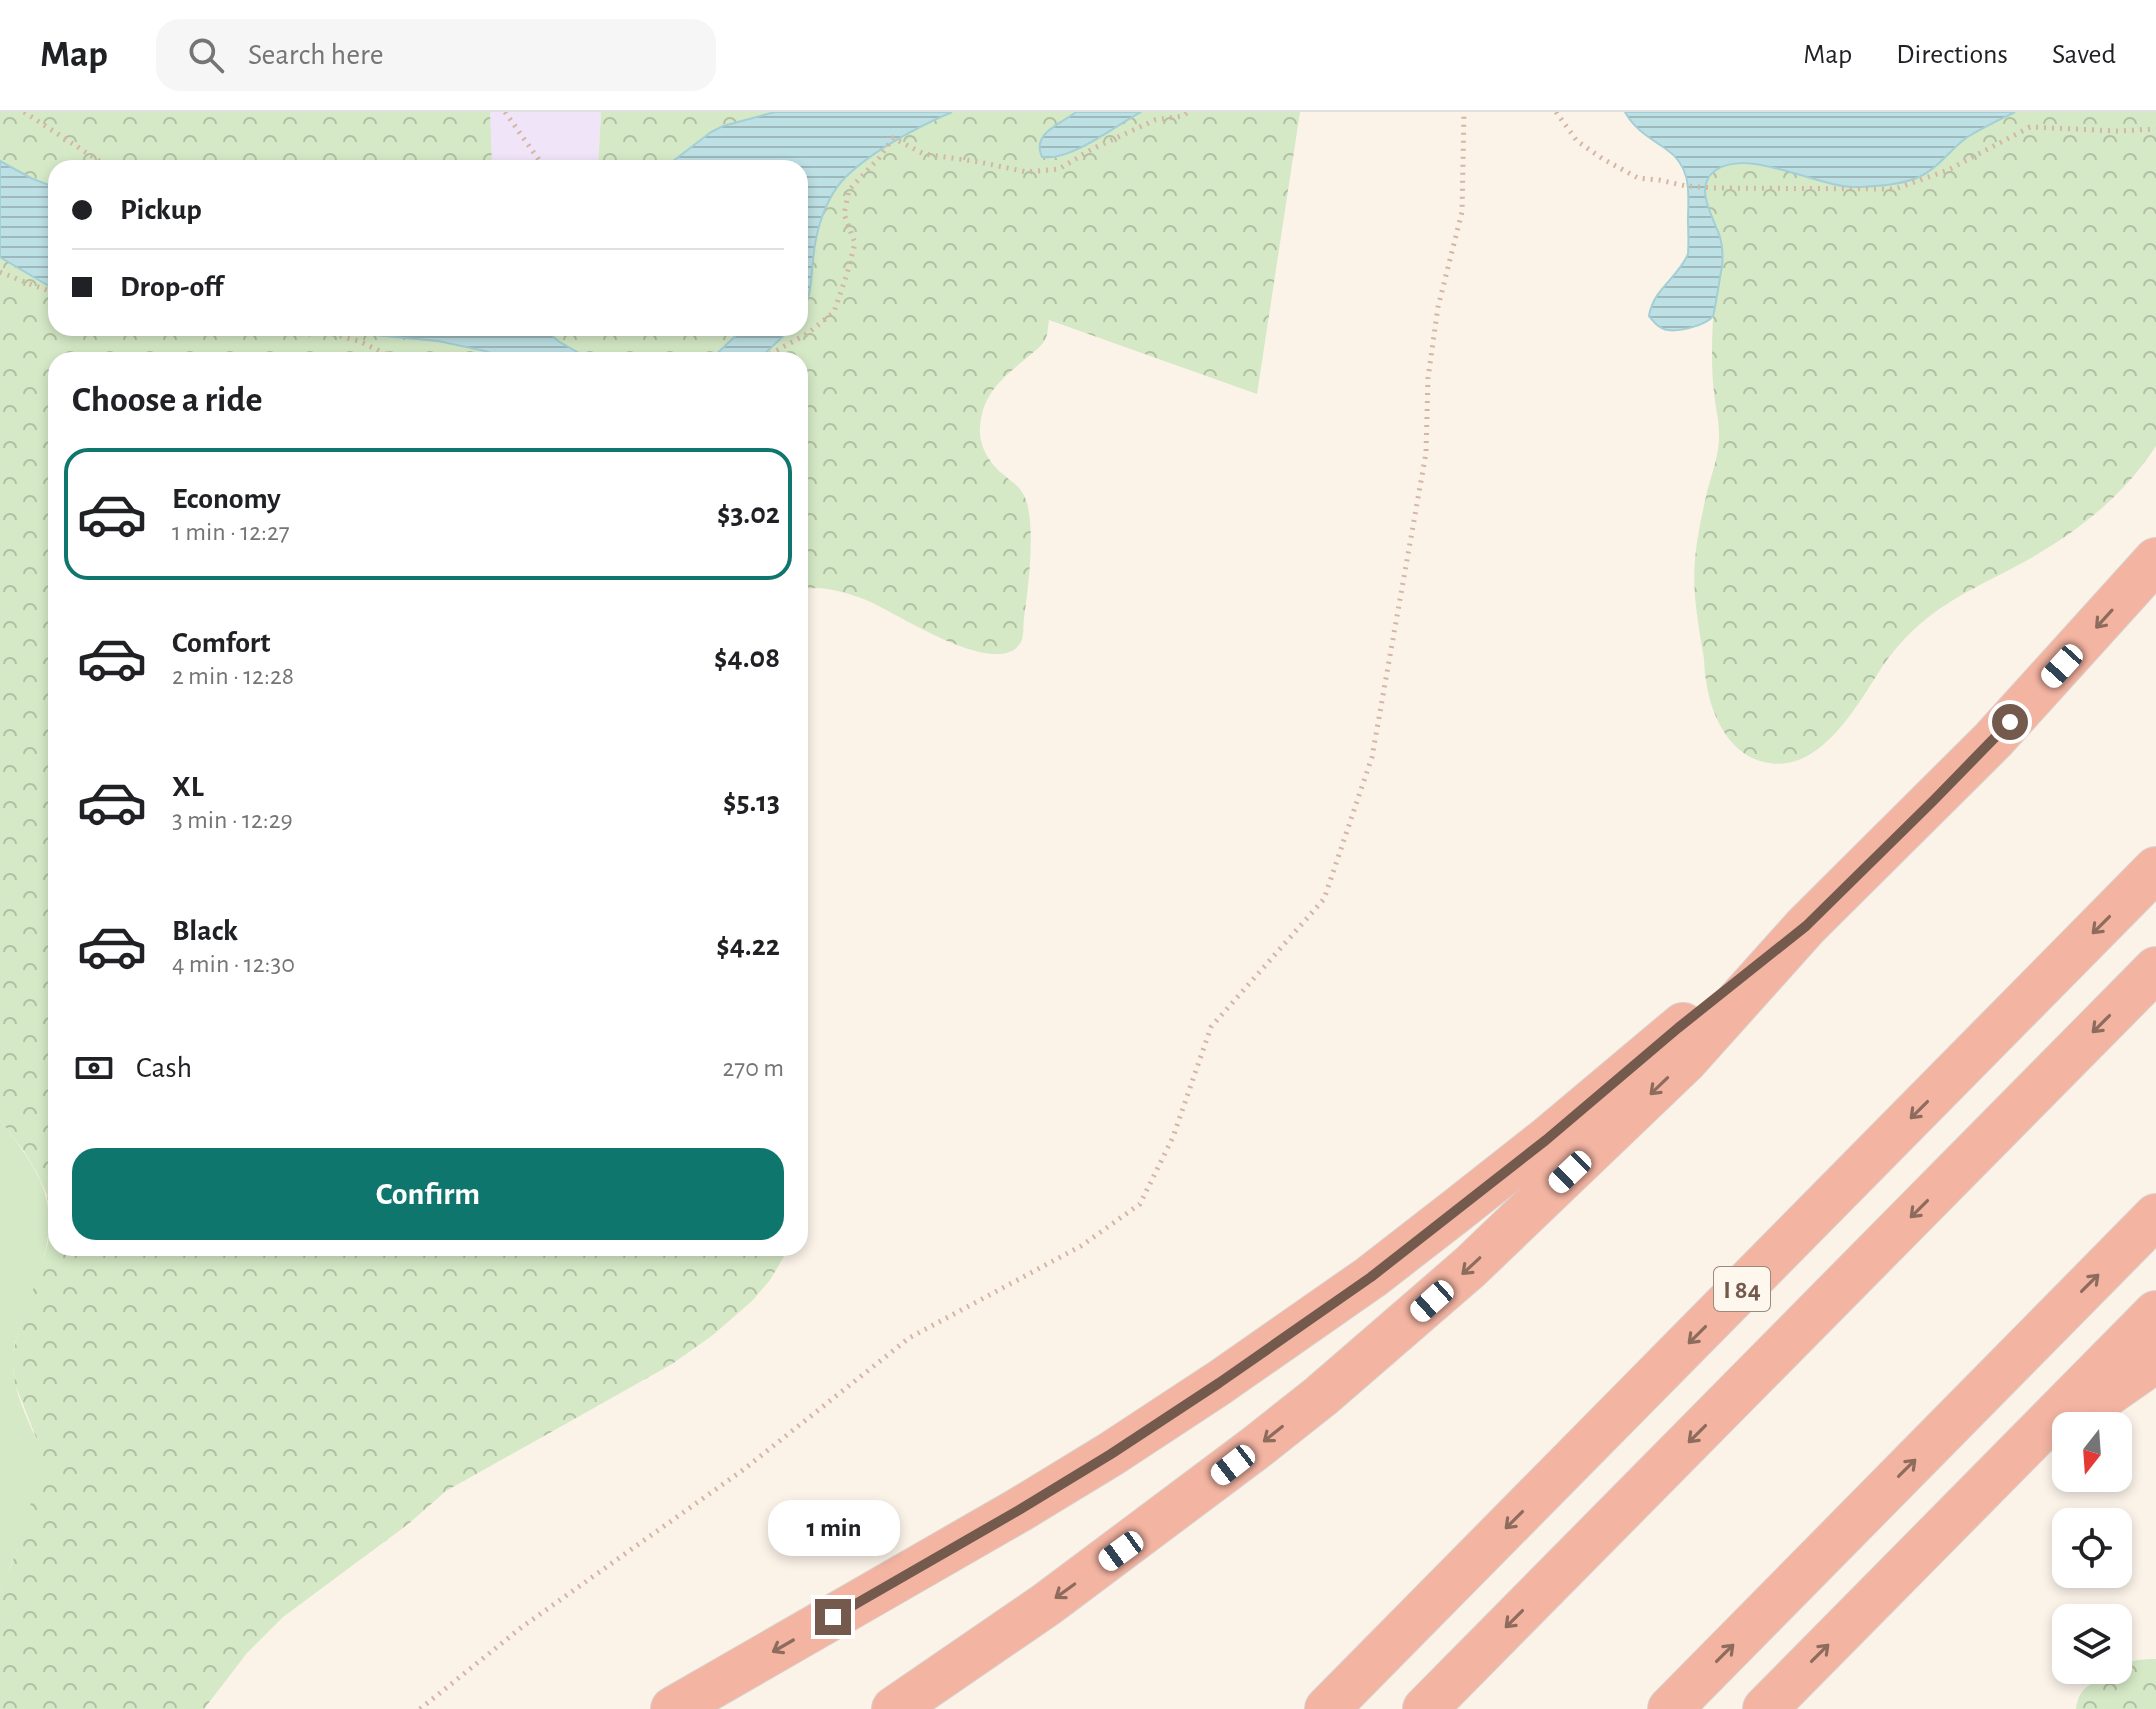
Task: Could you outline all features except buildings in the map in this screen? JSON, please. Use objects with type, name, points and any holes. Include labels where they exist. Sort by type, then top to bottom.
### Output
[{"type":"highway","points":[[894,1709],[1121,1551],[1254,1449],[1414,1317],[1685,1061],[1806,926],[1993,740],[2156,560]]},
{"type":"highway","name":"I 84","points":[[1327,1709],[2156,869]]},
{"type":"highway","points":[[673,1709],[1019,1510],[1219,1383],[1371,1277],[1456,1211],[1806,926]]},
{"type":"highway","points":[[1425,1709],[2156,969]]},
{"type":"highway","points":[[1670,1709],[2156,1216]]},
{"type":"highway","points":[[1765,1709],[2156,1313]]},
{"type":"highway","points":[[2000,1471],[2156,1360]]},
{"type":"path","points":[[24,112],[98,160]]},
{"type":"path","points":[[505,112],[539,160]]},
{"type":"path","points":[[808,333],[834,312],[847,274],[855,243],[844,214],[849,190],[893,138],[924,154],[1027,172],[1059,169],[1092,149],[1155,120],[1183,116],[1188,112]]},
{"type":"path","points":[[420,1709],[522,1627],[743,1470],[909,1338],[1081,1246],[1140,1204],[1173,1137],[1211,1027],[1324,899],[1372,757],[1426,453],[1428,378],[1438,307],[1462,212],[1464,112]]},
{"type":"path","points":[[1556,112],[1577,141],[1638,178],[1714,188],[1895,189],[1948,170],[2030,127],[2118,131],[2156,129]]},
{"type":"path","points":[[0,272],[48,290]]},
{"type":"path","points":[[340,336],[382,352]]},
{"type":"path","points":[[774,352],[803,336]]},
{"type":"shaded area","points":[[0,112],[601,112],[598,160],[48,160],[48,230],[0,209]]},
{"type":"green space","points":[[0,112],[490,112],[492,160],[48,160],[48,185],[0,161]]},
{"type":"green space","points":[[601,112],[1300,112],[1257,394],[1049,320],[1043,343],[1011,371],[990,395],[980,428],[983,448],[994,466],[1022,492],[1030,517],[1029,572],[1022,640],[1009,652],[991,654],[969,649],[921,629],[866,600],[836,591],[808,588],[808,352],[48,352],[48,1203],[37,1173],[0,1120],[0,209],[48,230],[48,336],[808,336],[808,160],[598,160]]},
{"type":"green space","points":[[1933,112],[2156,112],[2156,446],[2116,495],[2084,523],[2031,558],[1946,605],[1915,628],[1888,659],[1834,735],[1818,749],[1800,759],[1781,764],[1760,761],[1738,749],[1729,739],[1711,705],[1696,606],[1694,571],[1697,542],[1719,440],[1712,346],[1723,251],[1708,208],[1705,186],[1717,169],[1747,163],[1855,187],[1916,178]]},
{"type":"green space","points":[[0,1120],[42,1185],[47,1204],[48,1234],[41,1270],[17,1335],[13,1357],[15,1385],[40,1447],[41,1462],[26,1521],[0,1590]]},
{"type":"green space","points":[[48,1243],[48,1256],[784,1256],[770,1280],[753,1300],[713,1335],[672,1364],[446,1491],[407,1525],[283,1617],[247,1653],[204,1709],[0,1709],[0,1590],[12,1564],[33,1496],[41,1450],[15,1384],[12,1359],[17,1335]]},
{"type":"green space","points":[[2156,1659],[2156,1709],[2076,1709],[2080,1694],[2091,1684],[2132,1684],[2132,1661]]},
{"type":"water","points":[[775,112],[952,112],[908,133],[878,152],[836,188],[820,224],[808,297],[808,160],[674,160],[723,126]]},
{"type":"water","points":[[1076,112],[1141,112],[1066,154],[1042,157],[1040,149],[1044,135]]},
{"type":"water","points":[[1625,112],[2015,112],[1966,138],[1926,174],[1882,186],[1843,186],[1747,163],[1730,164],[1716,170],[1709,177],[1705,193],[1722,252],[1714,313],[1699,325],[1673,330],[1659,327],[1649,316],[1655,298],[1688,254],[1687,179],[1674,156],[1638,129]]},
{"type":"water","points":[[0,161],[48,185],[48,285],[0,257]]},
{"type":"water","points":[[385,336],[553,336],[577,352],[488,352],[438,341]]},
{"type":"water","points":[[736,336],[784,336],[766,352],[718,352]]},
{"type":"route","points":[[833,1617],[1111,1454],[1371,1277],[1546,1140],[1678,1028],[1806,926],[2010,722]]}]
